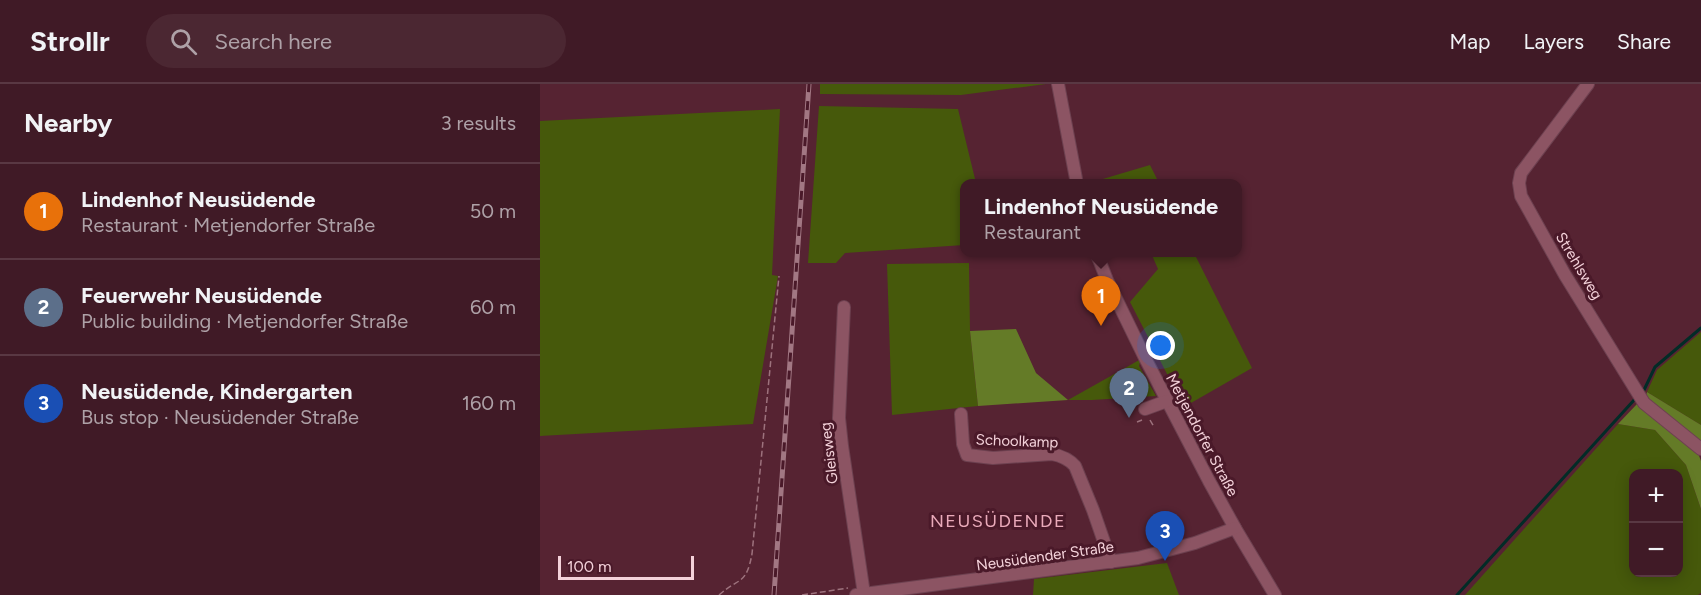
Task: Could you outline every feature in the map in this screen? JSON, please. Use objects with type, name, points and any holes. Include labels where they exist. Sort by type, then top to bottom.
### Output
[{"type":"street","points":[[1058,84],[1076,179]]},
{"type":"street","name":"Strehlsweg","points":[[1588,84],[1521,173],[1519,183],[1521,196],[1565,275],[1644,403],[1701,449]]},
{"type":"street","name":"Metjendorfer Straße","points":[[1098,257],[1167,401],[1234,528],[1275,595]]},
{"type":"street","name":"Gleisweg","points":[[844,308],[839,418],[860,595]]},
{"type":"street","points":[[1145,409],[1167,401]]},
{"type":"street","name":"Schoolkamp","points":[[961,414],[963,444],[967,455],[993,458],[1052,454],[1072,462],[1094,510],[1111,562]]},
{"type":"street","name":"Neusüdender Straße","points":[[860,595],[1111,562],[1168,551],[1234,528]]},
{"type":"path","points":[[719,595],[739,582],[749,572],[779,276]]},
{"type":"green space","points":[[820,84],[1046,84],[961,95],[820,94]]},
{"type":"green space","points":[[819,106],[958,109],[975,179],[960,179],[960,245],[845,253],[836,263],[808,263]]},
{"type":"green space","points":[[780,109],[772,275],[778,276],[753,424],[540,436],[540,121]]},
{"type":"green space","points":[[1150,165],[1157,179],[1103,179]]},
{"type":"green space","points":[[1153,257],[1196,257],[1252,368],[1184,407],[1130,302],[1158,269]]},
{"type":"green space","points":[[969,263],[970,331],[978,406],[892,415],[887,264]]},
{"type":"green space","points":[[1016,329],[1036,373],[1068,400],[978,406],[970,331]]},
{"type":"green space","points":[[1701,332],[1701,425],[1647,392],[1657,370]]},
{"type":"green space","points":[[1141,359],[1139,366],[1156,396],[1068,400]]},
{"type":"green space","points":[[1647,392],[1701,425],[1701,444],[1645,399]]},
{"type":"green space","points":[[1637,404],[1698,453],[1701,461],[1701,509],[1686,465],[1655,430],[1618,424]]},
{"type":"green space","points":[[1618,424],[1655,430],[1686,465],[1701,509],[1701,593],[1698,595],[1465,595]]},
{"type":"green space","points":[[1167,563],[1179,595],[1033,595],[1034,579]]},
{"type":"waterway","points":[[1644,390],[1655,367],[1701,328]]},
{"type":"waterway","points":[[1457,595],[1635,399]]},
{"type":"railway","points":[[774,595],[809,84]]},
{"type":"place","name":"Lindenhof Neusüdende","points":[[1101,326]]},
{"type":"place","name":"Feuerwehr Neusüdende","points":[[1129,418]]},
{"type":"place","name":"Neusüdende, Kindergarten","points":[[1165,561]]},
{"type":"district","name":"NEUSÜDENDE","points":[[998,521]]}]
